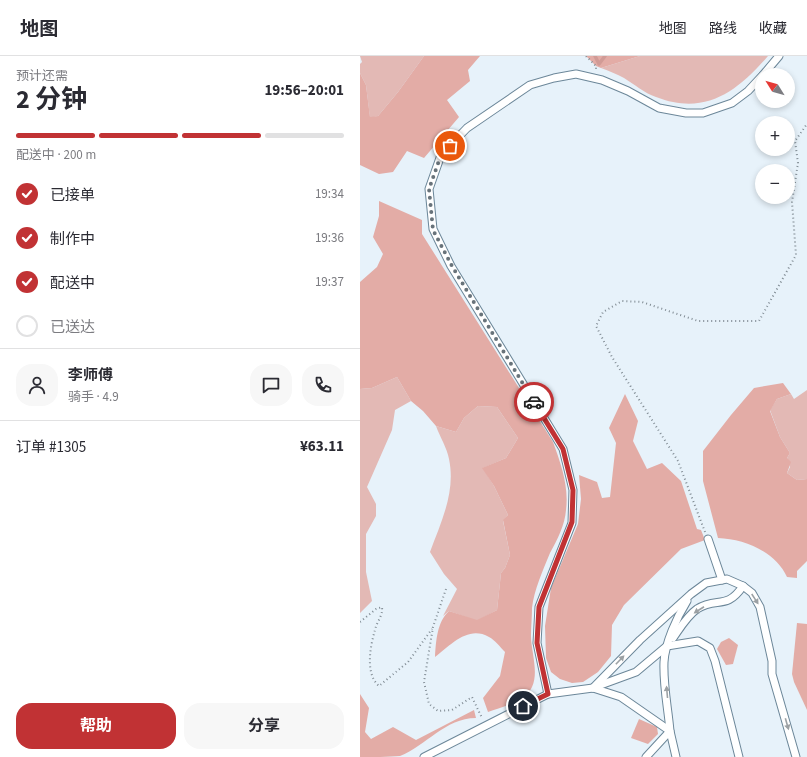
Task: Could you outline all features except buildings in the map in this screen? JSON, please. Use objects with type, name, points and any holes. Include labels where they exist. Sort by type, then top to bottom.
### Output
[{"type":"lane","points":[[768,68],[779,56]]},
{"type":"lane","points":[[548,694],[537,643],[539,607],[572,522],[573,490],[563,449],[452,266],[433,230],[429,189],[441,155],[467,128],[530,85],[554,78],[576,74],[594,78],[628,91],[659,108],[686,114],[703,113],[732,103],[748,91],[755,83]]},
{"type":"lane","points":[[708,539],[722,580]]},
{"type":"lane","points":[[593,688],[640,640],[691,594],[706,583],[727,579],[743,586],[752,593],[760,607],[772,661],[772,674],[796,757]]},
{"type":"lane","points":[[424,757],[548,694],[593,688],[636,672],[667,646],[684,622],[697,609],[709,604],[730,600],[743,586]]},
{"type":"lane","points":[[676,757],[670,731],[664,662],[667,646],[680,612],[691,594]]},
{"type":"lane","points":[[667,646],[698,641],[710,648],[715,661],[739,757]]},
{"type":"lane","points":[[593,688],[621,697],[670,731]]},
{"type":"lane","points":[[646,757],[670,731]]},
{"type":"path","points":[[586,56],[596,66],[594,78]]},
{"type":"path","points":[[708,539],[678,460],[612,357],[596,326],[603,312],[622,301],[642,302],[698,321],[759,321],[796,255],[792,202],[798,163],[795,141],[807,124]]},
{"type":"path","points":[[446,589],[433,627],[424,682],[429,704],[438,711],[452,710],[472,697],[486,726]]},
{"type":"path","points":[[360,622],[376,609],[382,607],[383,614],[375,628],[371,646],[370,668],[373,681],[379,686],[408,662],[433,627]]},
{"type":"shaded area","points":[[360,56],[424,56],[398,92],[378,116],[370,118],[366,85],[360,73],[360,64],[362,62]]},
{"type":"shaded area","points":[[424,56],[480,56],[468,70],[470,81],[447,100],[459,117],[424,158],[407,151],[393,172],[379,174],[360,165],[360,73],[366,85],[370,117],[378,116],[398,92]]},
{"type":"shaded area","points":[[586,56],[640,56],[601,68],[596,66]]},
{"type":"shaded area","points":[[640,56],[768,56],[732,90],[705,102],[690,104],[674,102],[656,97],[643,91],[621,77],[601,68]]},
{"type":"shaded area","points":[[379,201],[422,220],[422,234],[553,442],[564,475],[567,501],[564,521],[539,580],[532,608],[531,642],[535,668],[534,681],[529,692],[525,696],[513,703],[488,712],[483,698],[500,676],[505,652],[489,637],[474,633],[460,638],[435,657],[436,645],[440,626],[445,615],[449,611],[477,620],[497,610],[501,573],[505,568],[510,555],[503,520],[508,515],[494,486],[482,468],[506,458],[518,438],[497,407],[478,406],[464,418],[456,432],[436,426],[423,411],[411,401],[397,377],[372,388],[360,389],[360,282],[377,267],[383,254],[373,237],[379,216]]},
{"type":"shaded area","points":[[397,377],[411,401],[395,410],[392,430],[367,487],[376,504],[376,516],[366,534],[366,572],[372,601],[360,613],[360,389],[372,388]]},
{"type":"shaded area","points":[[783,383],[791,394],[777,399],[770,411],[780,437],[790,453],[787,458],[791,462],[787,473],[797,480],[807,479],[807,561],[797,571],[797,578],[787,577],[775,560],[758,548],[739,541],[718,538],[703,481],[703,451],[731,415],[754,388]]},
{"type":"shaded area","points":[[807,390],[807,479],[797,480],[787,473],[790,467],[787,458],[790,453],[780,437],[770,410],[777,399],[791,394],[794,399]]},
{"type":"shaded area","points":[[625,394],[638,421],[633,441],[647,469],[662,463],[681,481],[697,529],[701,530],[705,540],[681,549],[624,605],[612,625],[611,656],[598,672],[583,682],[572,683],[560,679],[551,672],[546,658],[545,626],[551,588],[578,524],[581,499],[579,475],[597,482],[602,498],[610,497],[616,443],[609,428]]},
{"type":"shaded area","points":[[478,406],[497,407],[518,438],[506,458],[483,468],[494,486],[508,515],[503,521],[510,555],[505,568],[501,573],[497,610],[477,621],[449,611],[443,616],[457,589],[444,574],[430,552],[443,518],[451,483],[451,471],[448,455],[436,426],[456,432],[464,418]]},
{"type":"shaded area","points":[[797,623],[807,624],[807,710],[794,682],[792,674]]},
{"type":"shaded area","points":[[729,638],[738,645],[733,664],[726,665],[717,649],[721,642]]},
{"type":"shaded area","points":[[360,694],[369,708],[365,732],[371,739],[393,727],[416,740],[474,710],[476,718],[465,719],[445,727],[418,746],[400,756],[360,757]]},
{"type":"shaded area","points":[[639,719],[657,727],[658,734],[648,744],[631,738]]},
{"type":"waterway","points":[[595,56],[599,64],[605,56]]},
{"type":"way so far","points":[[450,146],[441,155],[429,189],[433,230],[452,266],[534,402]]},
{"type":"route","points":[[523,706],[548,694],[537,643],[539,607],[572,522],[573,490],[563,449],[534,402]]}]
